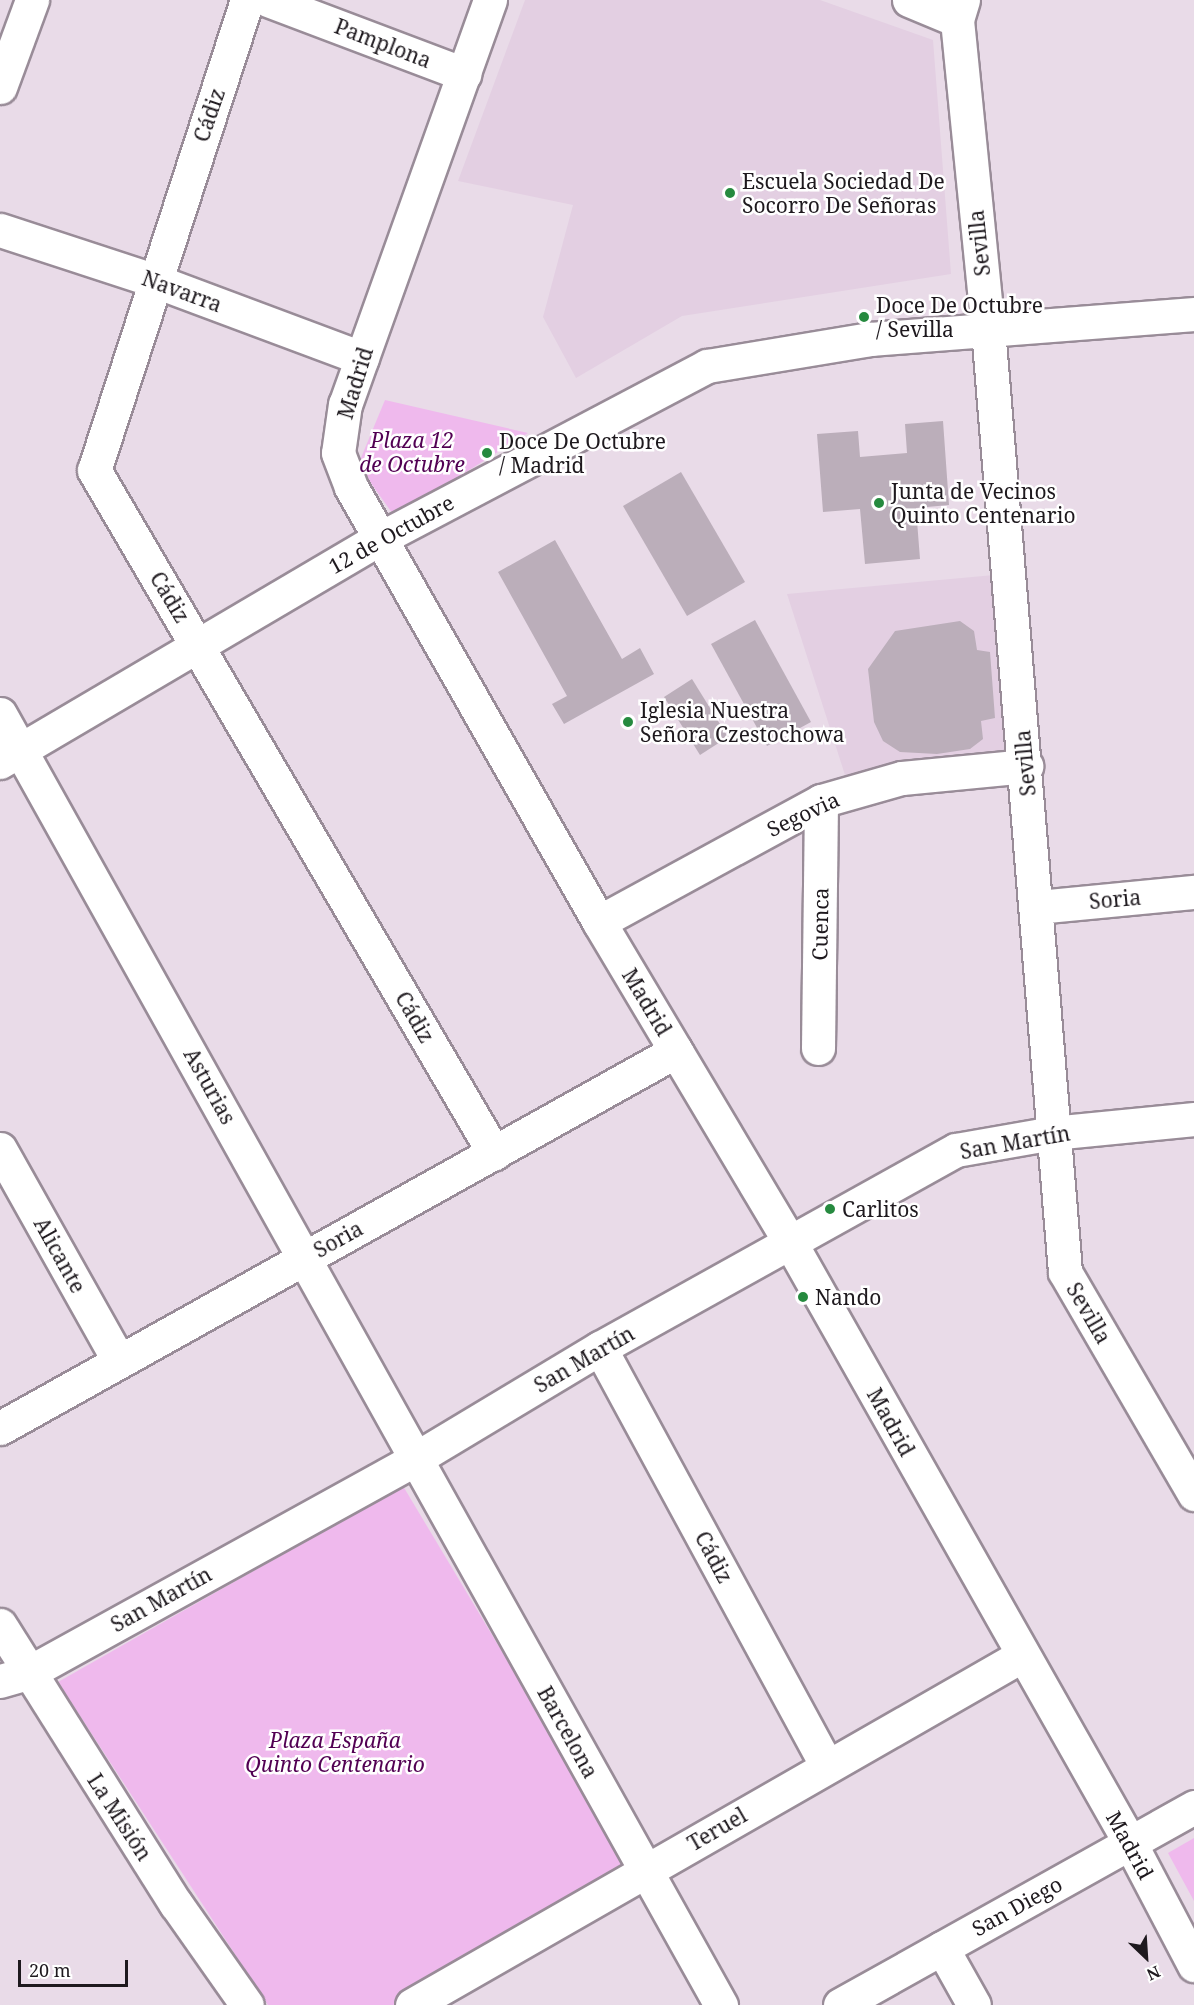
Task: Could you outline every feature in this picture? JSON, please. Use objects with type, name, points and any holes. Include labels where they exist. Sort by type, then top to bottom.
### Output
[{"type":"street","points":[[0,87],[32,0]]},
{"type":"street","name":"Cádiz","points":[[247,0],[153,280],[94,470],[494,1153]]},
{"type":"street","name":"Pamplona","points":[[268,0],[464,74]]},
{"type":"street","name":"Madrid","points":[[490,0],[345,404],[338,453],[351,487],[599,922],[790,1244],[1130,1843],[1194,1965]]},
{"type":"street","points":[[909,0],[960,10]]},
{"type":"street","name":"Sevilla","points":[[960,10],[1026,766],[1052,1133],[1065,1272],[1194,1494]]},
{"type":"street","name":"Navarra","points":[[0,230],[153,280],[362,358]]},
{"type":"street","name":"12 de Octubre","points":[[10,756],[381,538],[707,366],[870,339],[1194,314]]},
{"type":"street","name":"Asturias","points":[[0,714],[10,756],[306,1257],[416,1459]]},
{"type":"street","name":"Segovia","points":[[599,922],[821,801],[902,778],[1026,766]]},
{"type":"street","name":"Cuenca","points":[[818,1048],[821,801]]},
{"type":"street","name":"Soria","points":[[1037,907],[1194,892]]},
{"type":"street","name":"Soria","points":[[0,1428],[676,1051]]},
{"type":"street","name":"San Martín","points":[[14,1677],[416,1459],[600,1348],[956,1150],[1052,1133],[1194,1119]]},
{"type":"street","name":"Alicante","points":[[0,1149],[119,1361]]},
{"type":"street","name":"Cádiz","points":[[600,1348],[827,1766]]},
{"type":"street","name":"Barcelona","points":[[416,1459],[644,1871],[721,2005]]},
{"type":"street","name":"La Misión","points":[[0,1625],[14,1677],[247,2005]]},
{"type":"street","name":"Teruel","points":[[412,2005],[1023,1655]]},
{"type":"street","name":"San Diego","points":[[840,2005],[1194,1807]]},
{"type":"street","points":[[942,1948],[974,2005]]},
{"type":"shaded area","name":"Escuela Sociedad De Socorro De Señoras","points":[[525,0],[820,0],[933,40],[951,274],[682,316],[576,378],[543,317],[573,205],[458,181]]},
{"type":"shaded area","points":[[994,575],[1005,751],[845,775],[787,594]]},
{"type":"green space","name":"Plaza 12 de Octubre","points":[[385,400],[528,433],[395,517],[358,465]]},
{"type":"green space","name":"Plaza España Quinto Centenario","points":[[403,1486],[632,1869],[393,2005],[268,2005],[58,1682]]},
{"type":"green space","points":[[1194,1838],[1194,1901],[1168,1853]]},
{"type":"building","points":[[943,421],[949,505],[916,508],[920,559],[865,564],[860,509],[823,512],[817,434],[858,431],[860,457],[907,453],[905,424]]},
{"type":"building","points":[[681,472],[745,582],[687,616],[623,506]]},
{"type":"building","points":[[555,540],[622,659],[640,648],[654,674],[564,724],[552,704],[567,696],[498,572]]},
{"type":"building","points":[[755,620],[811,722],[767,746],[711,644]]},
{"type":"building","points":[[960,621],[974,631],[977,650],[990,652],[995,718],[981,721],[983,739],[970,749],[937,754],[900,752],[883,741],[874,722],[868,669],[895,631]]},
{"type":"building","points":[[692,679],[728,737],[700,755],[664,697]]},
{"type":"place","name":"Escuela Sociedad De Socorro De Señoras","points":[[730,193]]},
{"type":"place","name":"Doce De Octubre / Sevilla","points":[[864,317]]},
{"type":"place","name":"Doce De Octubre / Madrid","points":[[487,453]]},
{"type":"place","name":"Junta de Vecinos Quinto Centenario","points":[[879,503]]},
{"type":"place","name":"Iglesia Nuestra Señora Czestochowa","points":[[628,722]]},
{"type":"place","name":"Carlitos","points":[[830,1209]]},
{"type":"place","name":"Nando","points":[[803,1297]]}]
